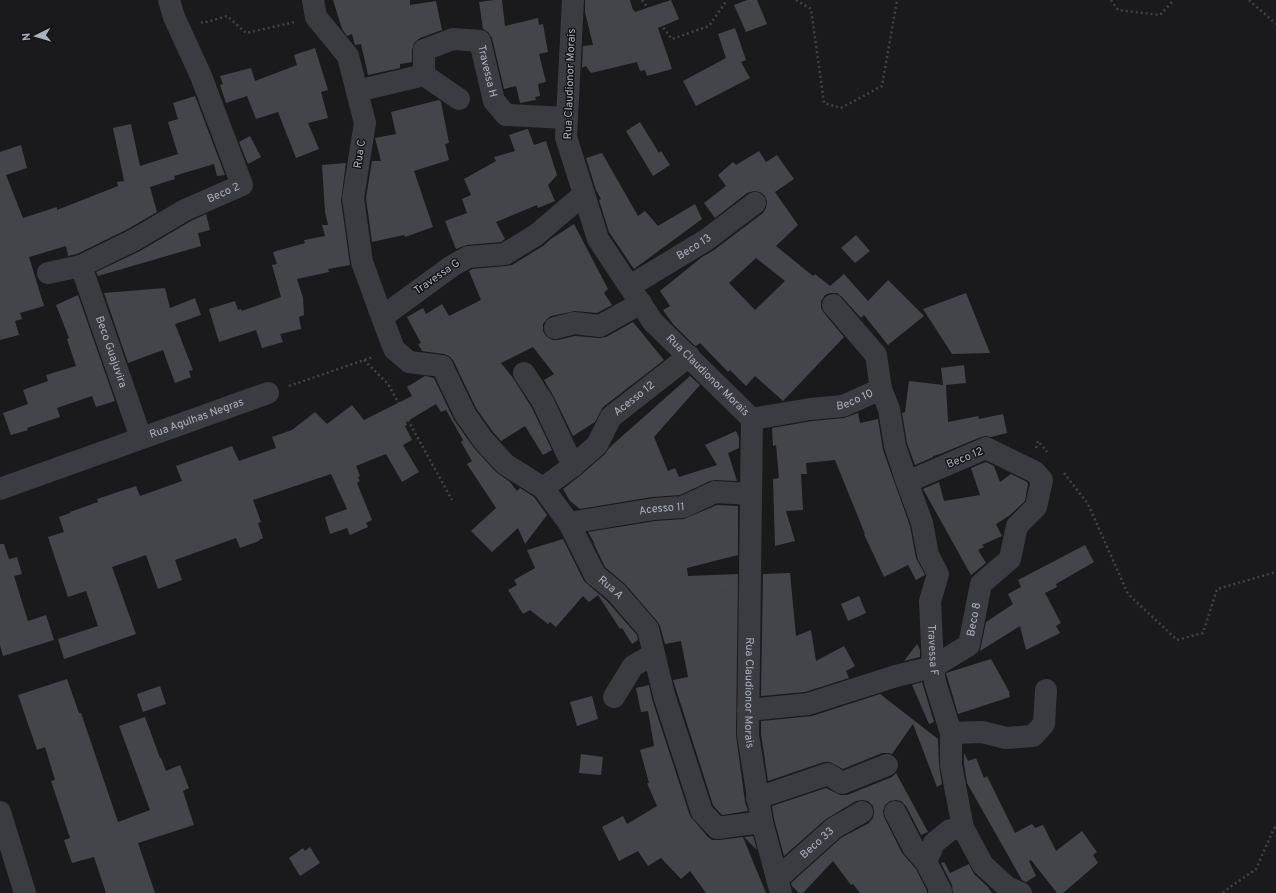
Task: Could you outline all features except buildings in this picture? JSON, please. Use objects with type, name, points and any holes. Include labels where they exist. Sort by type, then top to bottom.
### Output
[{"type":"street","name":"Beco 2","points":[[48,273],[81,266],[134,240],[185,210],[242,185],[201,76],[174,17],[169,0]]},
{"type":"street","name":"Rua Claudionor Morais","points":[[573,0],[566,137],[598,239],[653,322],[752,419],[748,735],[762,822],[779,886]]},
{"type":"street","name":"Rua C","points":[[315,9],[348,56],[366,123],[353,198],[362,262],[382,317]]},
{"type":"street","name":"Travessa H","points":[[424,75],[424,50],[453,39],[480,41],[494,101],[506,115],[567,118]]},
{"type":"street","points":[[357,91],[424,75],[459,98]]},
{"type":"street","name":"Travessa G","points":[[382,317],[452,266],[468,257],[505,254],[536,235],[584,194]]},
{"type":"street","name":"Beco 13","points":[[555,328],[574,323],[600,326],[635,294],[755,202]]},
{"type":"street","name":"Beco Guajuvira","points":[[81,266],[141,438]]},
{"type":"street","name":"Beco 10","points":[[752,419],[810,409],[843,406],[881,389],[876,355],[833,305]]},
{"type":"street","points":[[382,317],[394,348]]},
{"type":"street","name":"Rua A","points":[[394,348],[408,362],[442,366],[465,414],[483,440],[505,464],[543,488],[569,523],[595,575],[616,592],[648,629],[664,694],[702,812],[717,828],[762,822]]},
{"type":"street","name":"Acesso 12","points":[[543,488],[597,445],[612,417],[689,356]]},
{"type":"street","points":[[524,373],[543,402],[572,466]]},
{"type":"street","name":"Travessa F","points":[[881,389],[889,409],[895,446],[906,482],[922,523],[928,555],[938,574],[930,601],[933,666],[935,682],[951,733],[951,765],[963,828],[983,865],[1007,887],[1021,893]]},
{"type":"street","name":"Rua Agulhas Negras","points":[[0,489],[268,393]]},
{"type":"street","name":"Beco 12","points":[[906,482],[986,448],[1035,472],[1042,480]]},
{"type":"street","name":"Beco 8","points":[[748,710],[808,704],[933,666],[969,645],[981,584],[1010,558],[1017,526],[1036,507],[1042,480]]},
{"type":"street","name":"Acesso 11","points":[[569,523],[654,509],[683,507],[715,492],[751,494]]},
{"type":"street","points":[[614,697],[633,666],[654,654]]},
{"type":"street","points":[[951,733],[982,732],[1006,738],[1033,736],[1044,724],[1046,690]]},
{"type":"street","points":[[758,798],[828,774],[842,782],[887,765]]},
{"type":"street","points":[[0,812],[25,893]]},
{"type":"street","name":"Beco 33","points":[[779,886],[834,828],[862,812]]},
{"type":"street","points":[[895,812],[913,847],[926,862],[940,892],[939,893]]},
{"type":"street","points":[[926,862],[934,844],[950,830],[963,828]]},
{"type":"path","points":[[642,0],[672,39],[709,26],[727,0]]},
{"type":"path","points":[[796,0],[811,9],[824,103],[841,108],[882,86],[897,0]]},
{"type":"path","points":[[1111,0],[1118,10],[1160,15],[1174,0]]},
{"type":"path","points":[[1249,0],[1276,24]]},
{"type":"path","points":[[197,19],[203,23],[227,16],[246,33],[315,9]]},
{"type":"path","points":[[268,393],[364,360],[394,348]]},
{"type":"path","points":[[364,360],[388,384],[452,500]]},
{"type":"path","points":[[1042,480],[1033,453],[1038,441],[1047,453]]},
{"type":"path","points":[[1061,470],[1088,504],[1128,594],[1177,640],[1203,633],[1217,589],[1276,572]]},
{"type":"path","points":[[701,579],[713,592],[750,589]]},
{"type":"path","points":[[1223,893],[1256,869],[1276,824]]}]
